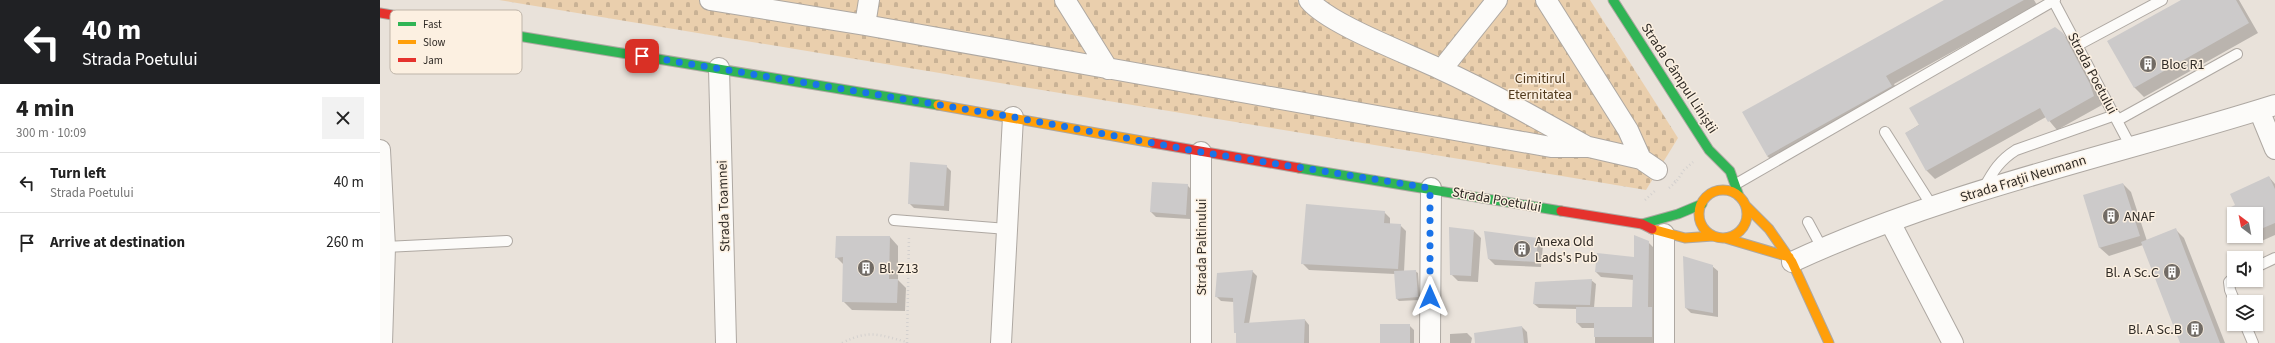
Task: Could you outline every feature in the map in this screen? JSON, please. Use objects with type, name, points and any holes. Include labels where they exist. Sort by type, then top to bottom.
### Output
[{"type":"street","points":[[710,0],[865,25],[1551,147],[1589,147],[1641,159],[1657,170]]},
{"type":"street","points":[[865,25],[869,0]]},
{"type":"street","points":[[1065,0],[1108,69]]},
{"type":"street","points":[[1309,0],[1321,12],[1338,21],[1442,69],[1589,147]]},
{"type":"street","points":[[1442,69],[1497,0]]},
{"type":"street","points":[[1546,0],[1628,130],[1641,159]]},
{"type":"street","name":"Strada Câmpul Liniștii","points":[[1613,0],[1709,150],[1728,167],[1736,184],[1739,196]]},
{"type":"street","name":"Strada Poetului","points":[[380,13],[390,15]]},
{"type":"street","name":"Strada Poetului","points":[[522,36],[1013,117],[1201,152],[1430,188],[1642,224],[1664,234],[1691,238],[1713,236]]},
{"type":"street","name":"Strada Toamnei","points":[[719,68],[726,343]]},
{"type":"street","name":"Strada Frații Neumann","points":[[1791,259],[1984,188],[2267,108],[2275,149]]},
{"type":"street","points":[[1001,343],[1013,117]]},
{"type":"street","points":[[380,150],[385,247],[382,343]]},
{"type":"street","name":"Strada Câmpul Liniștii","points":[[1709,150],[1712,167]]},
{"type":"street","name":"Strada Paltinului","points":[[1201,152],[1201,343]]},
{"type":"street","points":[[1711,184],[1710,194],[1702,204],[1700,210],[1701,222],[1708,232],[1713,236],[1725,238],[1791,259]]},
{"type":"street","points":[[1430,188],[1430,343]]},
{"type":"street","points":[[1710,194],[1728,191],[1739,196],[1746,206],[1769,229],[1791,259],[1829,343]]},
{"type":"street","points":[[1642,224],[1678,214],[1702,204]]},
{"type":"street","points":[[1725,238],[1742,230],[1747,219],[1746,206]]},
{"type":"street","points":[[1890,222],[1953,343]]},
{"type":"street","points":[[1664,234],[1664,343]]},
{"type":"lane","points":[[1736,184],[2054,0]]},
{"type":"lane","name":"Strada Poetului","points":[[2054,0],[2131,147]]},
{"type":"lane","points":[[2078,45],[2162,0]]},
{"type":"lane","points":[[1984,188],[2003,158],[2016,150],[2116,118],[2237,54]]},
{"type":"lane","points":[[1886,132],[1932,206]]},
{"type":"lane","points":[[894,220],[1007,229]]},
{"type":"lane","points":[[1808,222],[1822,248]]},
{"type":"lane","points":[[385,247],[507,241]]},
{"type":"lane","points":[[2263,263],[2275,258]]},
{"type":"lane","points":[[2248,331],[2253,343]]},
{"type":"path","points":[[1657,170],[1676,182],[1688,166],[1709,150]]},
{"type":"path","points":[[842,343],[856,336],[873,333],[907,342],[909,222]]},
{"type":"green space","name":"Cimitirul Eternitatea","points":[[499,0],[1590,0],[1678,138],[1646,190]]},
{"type":"building","points":[[1944,0],[2024,0],[1886,76],[1892,86],[1767,156],[1742,112]]},
{"type":"building","name":"Bloc R1","points":[[2181,0],[2236,0],[2249,23],[2134,88],[2107,41]]},
{"type":"building","points":[[2055,27],[2063,33],[2090,84],[2094,96],[2048,122],[2040,108],[1926,171],[1905,133],[1919,125],[1909,108]]},
{"type":"building","points":[[910,162],[947,165],[944,206],[908,204]]},
{"type":"building","points":[[2269,176],[2275,189],[2275,223],[2263,228],[2263,207],[2231,207],[2235,205],[2230,194]]},
{"type":"building","points":[[1152,182],[1188,184],[1186,215],[1150,212]]},
{"type":"building","name":"ANAF","points":[[2123,183],[2140,236],[2099,248],[2083,195]]},
{"type":"building","points":[[1306,204],[1385,211],[1384,223],[1401,224],[1398,269],[1301,264]]},
{"type":"building","points":[[1449,227],[1474,230],[1471,276],[1450,275]]},
{"type":"building","name":"Bl. A Sc.C","points":[[2176,228],[2220,343],[2180,343],[2141,242]]},
{"type":"building","points":[[1484,231],[1538,238],[1536,262],[1488,259]]},
{"type":"building","points":[[1634,235],[1649,241],[1648,307],[1652,307],[1652,337],[1594,337],[1594,323],[1576,323],[1576,307],[1632,307],[1633,275],[1595,272],[1597,253],[1634,257]]},
{"type":"building","name":"Bl. Z13","points":[[836,236],[890,236],[889,279],[898,279],[897,303],[842,302],[843,257],[835,258]]},
{"type":"building","points":[[1683,256],[1713,265],[1713,313],[1685,308]]},
{"type":"building","points":[[1253,270],[1244,323],[1305,319],[1304,343],[1236,343],[1236,333],[1234,333],[1233,298],[1215,297],[1217,273]]},
{"type":"building","points":[[1416,270],[1418,297],[1396,299],[1394,271]]},
{"type":"building","points":[[1592,279],[1590,305],[1533,304],[1535,282]]},
{"type":"building","points":[[1380,324],[1410,324],[1410,343],[1380,343]]},
{"type":"building","points":[[1522,326],[1524,343],[1475,343],[1474,333]]},
{"type":"traffic: fast","points":[[1613,0],[1709,150],[1730,171],[1739,196]]},
{"type":"traffic: fast","points":[[522,37],[938,105]]},
{"type":"traffic: fast","points":[[1299,168],[1561,211]]},
{"type":"traffic: fast","points":[[1642,224],[1678,214],[1702,204]]},
{"type":"traffic: slow","points":[[938,105],[1153,143]]},
{"type":"traffic: slow","points":[[1723,190],[1732,192],[1740,197],[1745,205],[1747,214],[1745,223],[1740,231],[1732,236],[1723,238],[1714,236],[1706,231],[1701,223],[1699,214],[1701,205],[1706,197],[1714,192],[1723,190]]},
{"type":"traffic: slow","points":[[1746,206],[1769,229],[1792,262],[1829,343]]},
{"type":"traffic: slow","points":[[1652,229],[1685,238],[1713,236]]},
{"type":"traffic: slow","points":[[1725,238],[1789,257]]},
{"type":"traffic: jam","points":[[380,13],[390,15]]},
{"type":"traffic: jam","points":[[1153,143],[1299,168]]},
{"type":"traffic: jam","points":[[1561,211],[1642,224],[1652,229]]},
{"type":"place","name":"Bloc R1","points":[[2148,64]]},
{"type":"place","name":"ANAF","points":[[2111,216]]},
{"type":"place","name":"Anexa Old Lads's Pub","points":[[1522,249]]},
{"type":"place","name":"Bl. Z13","points":[[866,268]]},
{"type":"place","name":"Bl. A Sc.C","points":[[2172,272]]},
{"type":"place","name":"Bl. A Sc.B","points":[[2195,329]]},
{"type":"route","points":[[642,56],[1013,117],[1201,152],[1430,188],[1430,297]]}]
